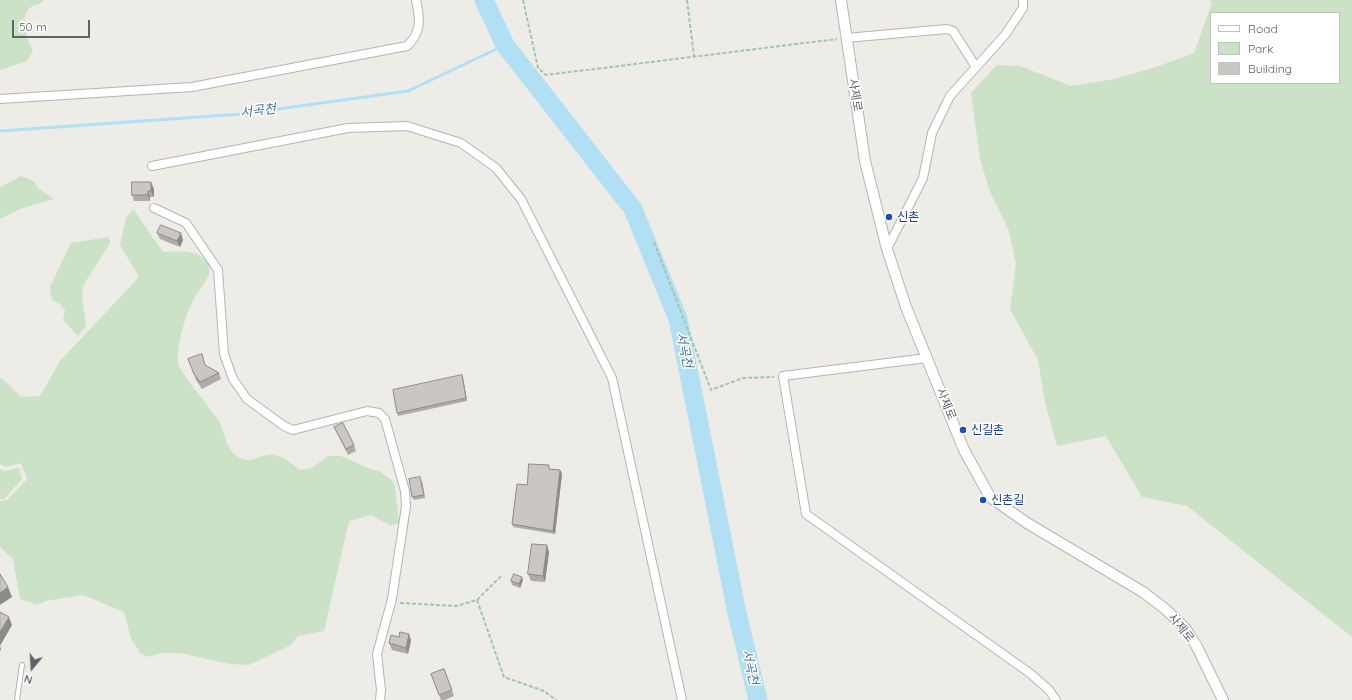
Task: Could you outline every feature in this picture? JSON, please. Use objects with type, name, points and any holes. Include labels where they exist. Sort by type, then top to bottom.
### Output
[{"type":"street","points":[[0,99],[192,87],[407,46],[416,38],[420,17],[416,0]]},
{"type":"street","name":"사제로","points":[[841,0],[865,162],[887,249],[906,307],[964,450],[990,497],[1027,523],[1143,592],[1164,608],[1188,634],[1223,700]]},
{"type":"street","points":[[887,249],[923,178],[932,133],[950,96],[1005,35],[1023,8],[1022,0]]},
{"type":"street","points":[[846,38],[947,29],[953,31],[976,67]]},
{"type":"street","points":[[152,166],[348,128],[407,126],[461,143],[496,168],[521,199],[612,378],[682,700]]},
{"type":"street","points":[[154,208],[186,222],[218,270],[224,354],[233,379],[247,399],[284,426],[293,430],[367,411],[379,413],[385,419],[405,491],[406,506],[391,602],[378,654],[381,690],[380,700]]},
{"type":"street","points":[[926,358],[784,376],[806,514],[1031,674],[1049,690],[1056,700]]},
{"type":"lane","points":[[17,700],[22,665]]},
{"type":"path","points":[[523,0],[538,68],[546,75],[846,38]]},
{"type":"path","points":[[687,0],[694,56]]},
{"type":"path","points":[[654,242],[711,390],[743,378],[784,376]]},
{"type":"path","points":[[391,602],[456,606],[477,600],[502,575]]},
{"type":"path","points":[[477,600],[504,677],[544,691],[556,700]]},
{"type":"green space","points":[[0,0],[44,0],[41,3],[31,7],[25,17],[25,29],[33,51],[27,61],[0,70]]},
{"type":"green space","points":[[1210,0],[1352,0],[1352,637],[1187,506],[1142,497],[1106,436],[1057,446],[1045,403],[1038,360],[1010,309],[1016,264],[1009,231],[989,189],[980,159],[971,93],[997,65],[1020,66],[1071,86],[1114,79],[1156,67],[1194,53],[1212,3]]},
{"type":"green space","points":[[21,176],[34,181],[38,188],[54,199],[20,209],[0,219],[0,187]]},
{"type":"green space","points":[[133,209],[163,252],[189,252],[201,256],[206,260],[209,266],[209,275],[195,297],[184,324],[178,351],[178,359],[179,366],[185,376],[219,422],[230,450],[239,457],[249,460],[269,455],[281,457],[300,470],[312,468],[328,456],[341,456],[370,469],[379,471],[392,480],[395,487],[399,523],[391,526],[371,515],[349,521],[324,631],[298,636],[291,645],[249,665],[230,664],[180,653],[160,653],[149,657],[140,653],[131,639],[124,612],[83,595],[46,601],[37,605],[20,599],[13,559],[0,547],[0,501],[7,500],[27,479],[21,463],[6,467],[0,464],[0,378],[2,378],[21,397],[40,396],[60,361],[139,277],[120,245],[126,218]]},
{"type":"green space","points":[[109,237],[110,243],[84,284],[82,294],[86,326],[78,336],[63,320],[65,310],[60,304],[52,300],[50,287],[71,243]]},
{"type":"green space","points":[[19,468],[22,479],[4,499],[0,499],[0,469],[4,471]]},
{"type":"building","points":[[132,182],[151,182],[151,191],[148,191],[148,195],[132,195]]},
{"type":"building","points":[[161,225],[181,233],[177,241],[157,233]]},
{"type":"building","points":[[202,354],[205,365],[219,373],[200,382],[194,374],[188,359]]},
{"type":"building","points":[[462,375],[466,398],[397,413],[393,390]]},
{"type":"building","points":[[343,423],[354,445],[346,449],[334,427]]},
{"type":"building","points":[[529,464],[549,465],[549,469],[560,470],[553,531],[512,524],[517,484],[527,485]]},
{"type":"building","points":[[420,477],[424,495],[412,497],[409,479]]},
{"type":"building","points":[[532,544],[547,545],[543,576],[528,574]]},
{"type":"building","points":[[0,574],[8,587],[0,593]]},
{"type":"building","points":[[514,574],[522,577],[519,584],[511,581]]},
{"type":"building","points":[[0,612],[9,617],[0,632]]},
{"type":"building","points":[[400,632],[409,634],[406,648],[389,643],[391,635],[399,637]]},
{"type":"building","points":[[444,669],[452,690],[439,695],[431,674]]},
{"type":"waterway","name":"서곡천","points":[[484,0],[505,45],[633,209],[678,319],[737,613],[758,700]]},
{"type":"waterway","name":"서곡천","points":[[0,131],[242,114],[408,91],[505,45]]},
{"type":"place","name":"신촌","points":[[889,217]]},
{"type":"place","name":"신길촌","points":[[963,430]]},
{"type":"place","name":"신촌길","points":[[983,500]]}]
